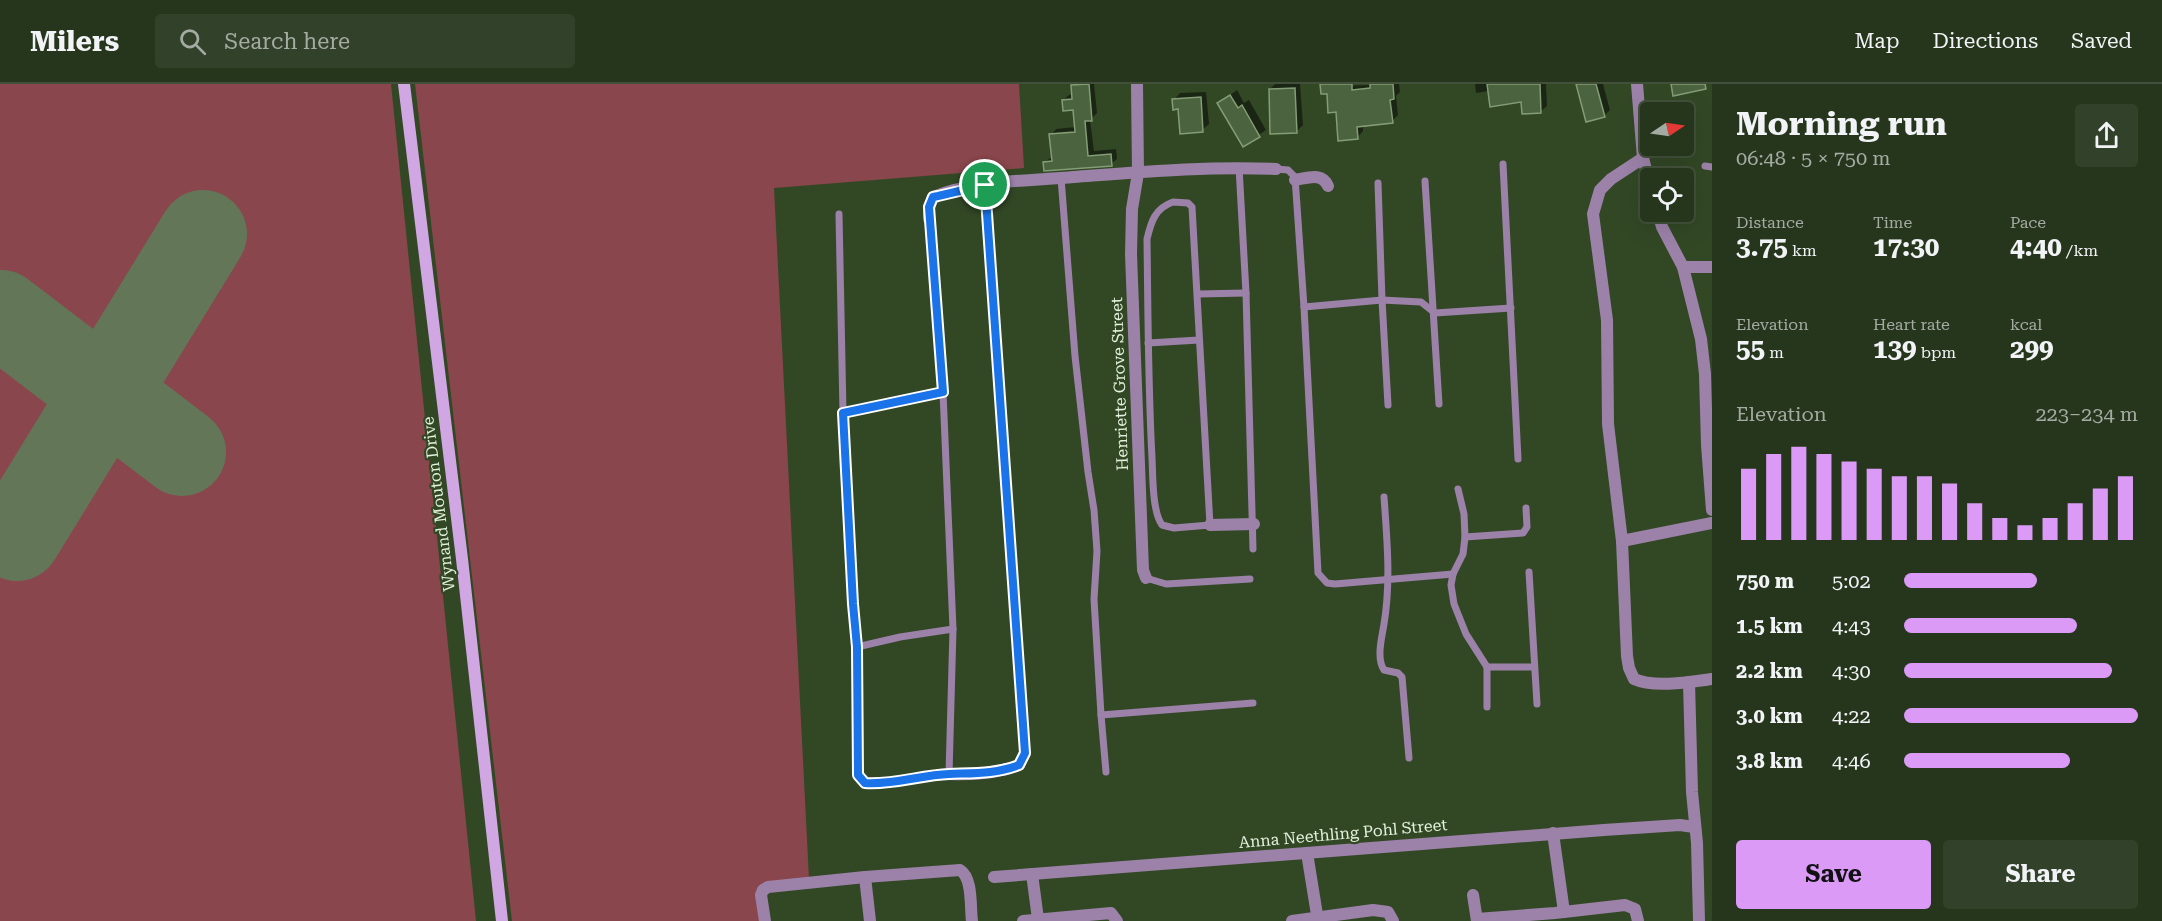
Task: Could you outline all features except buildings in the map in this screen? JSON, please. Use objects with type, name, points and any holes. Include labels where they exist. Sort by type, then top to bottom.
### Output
[{"type":"street","name":"Wynand Mouton Drive","points":[[404,84],[502,921]]},
{"type":"street","name":"Henriette Grove Street","points":[[1137,84],[1138,173],[1132,209],[1131,254],[1143,570],[1146,578]]},
{"type":"street","points":[[1637,84],[1646,168]]},
{"type":"street","points":[[1643,158],[1611,179],[1600,190],[1593,214],[1607,320],[1608,424],[1622,541],[1623,601],[1629,668],[1634,679],[1646,683],[1712,679]]},
{"type":"street","points":[[929,219],[929,207],[933,197],[985,185],[1239,167],[1276,169]]},
{"type":"street","points":[[1295,180],[1321,177],[1325,179],[1328,186]]},
{"type":"street","points":[[1661,222],[1683,267],[1701,339],[1712,510]]},
{"type":"street","points":[[1683,267],[1712,267]]},
{"type":"street","points":[[1622,541],[1712,523]]},
{"type":"street","points":[[1210,525],[1254,524]]},
{"type":"street","points":[[1689,682],[1699,921]]},
{"type":"street","points":[[949,774],[968,774],[1012,768],[1019,765],[1025,753]]},
{"type":"street","name":"Anna Neethling Pohl Street","points":[[994,877],[1552,833],[1680,825],[1694,827]]},
{"type":"street","points":[[1552,833],[1558,915]]},
{"type":"street","points":[[1307,853],[1318,919]]},
{"type":"street","points":[[765,921],[761,894],[765,888],[960,870],[968,881],[972,921]]},
{"type":"street","points":[[1032,874],[1038,919]]},
{"type":"street","points":[[865,877],[870,921]]},
{"type":"street","points":[[1473,895],[1477,920],[1558,915],[1625,905],[1635,909],[1638,921]]},
{"type":"street","points":[[1292,921],[1381,911],[1391,914],[1393,921]]},
{"type":"street","points":[[1023,921],[1111,913],[1117,921]]},
{"type":"lane","points":[[1503,164],[1518,459]]},
{"type":"lane","points":[[1239,167],[1246,293],[1253,549]]},
{"type":"lane","points":[[1276,169],[1288,170],[1294,174],[1295,180],[1318,573],[1327,583],[1453,574]]},
{"type":"lane","points":[[1061,178],[1075,356],[1094,510],[1097,551],[1094,599],[1106,772]]},
{"type":"lane","points":[[1425,182],[1439,404]]},
{"type":"lane","points":[[1378,183],[1388,405]]},
{"type":"lane","points":[[985,185],[1025,753]]},
{"type":"lane","points":[[1181,202],[1188,203],[1192,207],[1198,294],[1210,525],[1174,528],[1162,525],[1159,521],[1154,493],[1148,343],[1147,239],[1154,216],[1167,204],[1181,202]]},
{"type":"lane","points":[[839,214],[843,413],[857,647],[858,775],[865,783],[949,774],[953,629],[943,392],[929,219]]},
{"type":"lane","points":[[1198,294],[1246,293]]},
{"type":"lane","points":[[1304,307],[1382,300],[1421,302],[1435,313],[1511,308]]},
{"type":"lane","points":[[1148,343],[1200,340]]},
{"type":"lane","points":[[843,413],[943,392]]},
{"type":"lane","points":[[1458,489],[1464,514],[1465,537],[1463,554],[1453,574],[1452,591],[1457,615],[1487,667],[1487,707]]},
{"type":"lane","points":[[1384,497],[1389,580],[1381,666],[1384,670],[1398,673],[1402,677],[1409,758]]},
{"type":"lane","points":[[1465,537],[1523,533],[1527,527],[1526,508]]},
{"type":"lane","points":[[1529,572],[1537,704]]},
{"type":"lane","name":"Henriette Grove Street","points":[[1146,578],[1166,584],[1250,579]]},
{"type":"lane","points":[[857,647],[953,629]]},
{"type":"lane","points":[[1487,667],[1534,667]]},
{"type":"lane","points":[[1101,714],[1253,703]]},
{"type":"shaded area","points":[[0,84],[391,84],[476,921],[0,921]]},
{"type":"shaded area","points":[[415,84],[1019,84],[1024,168],[774,188],[809,879],[759,885],[764,921],[512,921]]},
{"type":"runway","points":[[17,537],[203,234]]},
{"type":"runway","points":[[1,314],[182,452]]},
{"type":"route","points":[[985,185],[1025,753],[1019,765],[999,771],[865,783],[858,775],[857,647],[843,413],[943,392],[930,201],[933,197],[985,185]]}]
